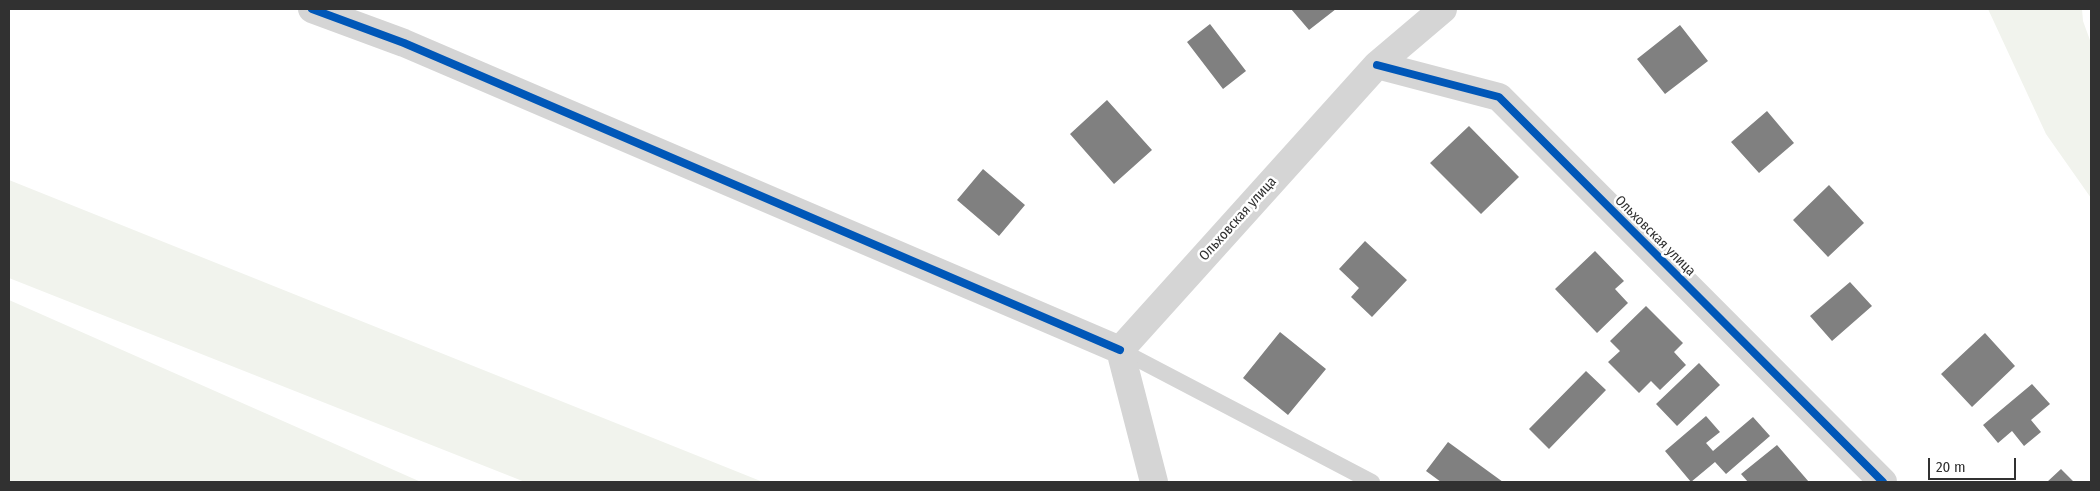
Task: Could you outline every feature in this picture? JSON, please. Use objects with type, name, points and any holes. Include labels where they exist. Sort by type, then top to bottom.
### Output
[{"type":"street","points":[[312,9],[404,43],[1120,350],[1154,482]]},
{"type":"street","name":"Ольховская улица","points":[[1120,350],[1376,65],[1443,9]]},
{"type":"street","name":"Ольховская улица","points":[[1376,65],[1499,97],[1883,482]]},
{"type":"lane","points":[[1120,350],[1372,482]]},
{"type":"shaded area","points":[[1988,9],[2082,9],[2083,21],[2091,43],[2091,198],[2046,134]]},
{"type":"shaded area","points":[[9,180],[763,482],[525,482],[9,278]]},
{"type":"shaded area","points":[[9,300],[421,482],[9,482]]},
{"type":"building","points":[[1291,9],[1336,9],[1309,30]]},
{"type":"building","points":[[1210,24],[1246,71],[1223,89],[1187,42]]},
{"type":"building","points":[[1680,25],[1708,61],[1665,94],[1637,59]]},
{"type":"building","points":[[1107,100],[1152,150],[1114,184],[1070,134]]},
{"type":"building","points":[[1767,111],[1794,143],[1759,173],[1731,142]]},
{"type":"building","points":[[1469,126],[1519,177],[1481,214],[1430,163]]},
{"type":"building","points":[[983,169],[1025,205],[999,236],[957,200]]},
{"type":"building","points":[[1829,185],[1864,223],[1828,257],[1793,220]]},
{"type":"building","points":[[1365,241],[1407,280],[1372,317],[1351,297],[1359,288],[1339,269]]},
{"type":"building","points":[[1595,251],[1624,281],[1615,289],[1628,303],[1597,333],[1555,289]]},
{"type":"building","points":[[1850,282],[1872,306],[1832,341],[1810,316]]},
{"type":"building","points":[[1646,306],[1683,343],[1674,352],[1686,365],[1660,390],[1651,381],[1639,393],[1608,362],[1620,351],[1610,341]]},
{"type":"building","points":[[1280,332],[1326,369],[1288,415],[1243,378]]},
{"type":"building","points":[[1985,333],[2015,366],[1972,407],[1941,374]]},
{"type":"building","points":[[1699,363],[1720,385],[1677,426],[1656,404]]},
{"type":"building","points":[[1586,371],[1606,390],[1549,449],[1529,429]]},
{"type":"building","points":[[2032,384],[2050,404],[2031,420],[2041,432],[2024,446],[2012,431],[1998,443],[1983,425]]},
{"type":"building","points":[[1706,416],[1720,432],[1706,443],[1713,451],[1753,417],[1770,436],[1726,474],[1715,462],[1691,482],[1665,451]]},
{"type":"building","points":[[1448,442],[1503,482],[1441,482],[1426,471]]},
{"type":"building","points":[[1777,445],[1809,482],[1748,482],[1741,474]]},
{"type":"building","points":[[2061,469],[2074,482],[2047,482]]},
{"type":"cycle path","points":[[312,9],[404,43],[1120,350]]},
{"type":"cycle path","points":[[1377,65],[1499,97],[1883,482]]}]
